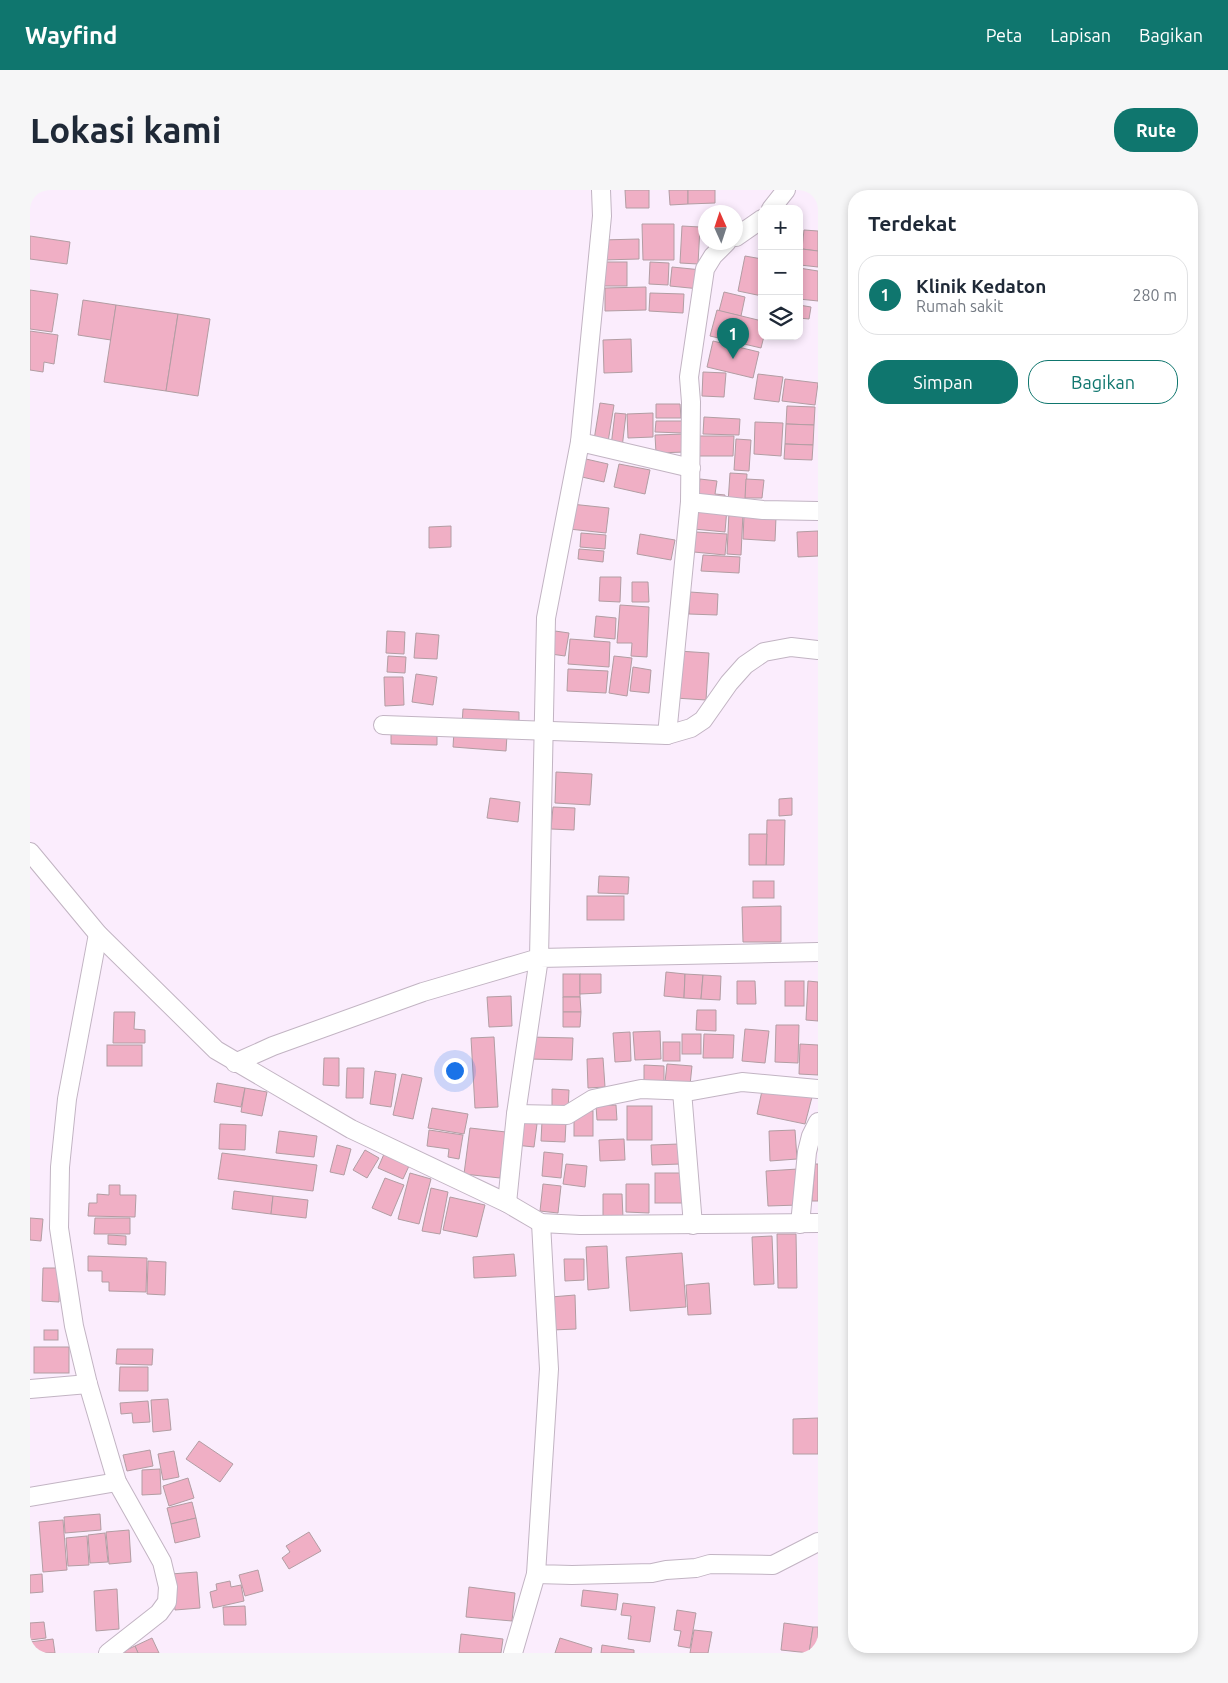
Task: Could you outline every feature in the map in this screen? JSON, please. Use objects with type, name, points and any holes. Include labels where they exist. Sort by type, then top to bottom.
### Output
[{"type":"street","points":[[507,1203],[516,1114],[539,958],[546,618],[580,442],[602,216],[601,190]]},
{"type":"street","points":[[774,205],[786,190]]},
{"type":"street","points":[[743,232],[758,222]]},
{"type":"street","points":[[667,735],[690,502],[691,402],[689,377],[705,269],[719,250]]},
{"type":"street","points":[[580,442],[691,468]]},
{"type":"street","points":[[690,502],[763,510],[818,511]]},
{"type":"street","points":[[383,725],[667,735],[691,728],[703,720],[729,683],[745,665],[764,652],[791,647],[818,650]]},
{"type":"street","points":[[30,852],[98,934],[216,1050],[351,1130],[507,1203],[541,1223],[580,1226],[818,1223]]},
{"type":"street","points":[[98,934],[68,1099],[60,1167],[59,1228],[74,1326],[88,1384],[117,1482],[162,1562],[168,1587],[167,1602],[159,1613],[108,1653]]},
{"type":"street","points":[[236,1063],[273,1046],[423,992],[539,958],[818,952]]},
{"type":"street","points":[[516,1114],[568,1115],[594,1100],[641,1089],[692,1091],[742,1082],[818,1089]]},
{"type":"street","points":[[682,1091],[693,1225]]},
{"type":"street","points":[[800,1224],[807,1152],[811,1136],[818,1122]]},
{"type":"street","points":[[513,1653],[536,1574],[549,1369],[541,1223]]},
{"type":"street","points":[[30,1389],[88,1384]]},
{"type":"street","points":[[30,1497],[117,1482]]},
{"type":"street","points":[[536,1574],[652,1573],[696,1568],[710,1564],[773,1565],[818,1542]]},
{"type":"building","points":[[625,190],[649,190],[649,208],[626,208]]},
{"type":"building","points":[[669,190],[688,190],[688,204],[670,205]]},
{"type":"building","points":[[688,190],[715,190],[715,203],[688,204]]},
{"type":"building","points":[[642,224],[674,224],[674,260],[643,260]]},
{"type":"building","points":[[682,226],[698,227],[698,264],[680,263]]},
{"type":"building","points":[[804,230],[818,231],[818,251],[803,249]]},
{"type":"building","points":[[30,236],[70,242],[67,264],[30,259]]},
{"type":"building","points":[[639,239],[639,259],[603,260],[602,240]]},
{"type":"building","points":[[803,249],[818,251],[818,267],[803,265]]},
{"type":"building","points":[[745,256],[758,258],[758,295],[738,291]]},
{"type":"building","points":[[602,262],[627,262],[627,286],[602,286]]},
{"type":"building","points":[[650,262],[669,263],[668,285],[649,284]]},
{"type":"building","points":[[672,267],[702,270],[700,289],[670,286]]},
{"type":"building","points":[[803,269],[818,271],[818,301],[803,299]]},
{"type":"building","points":[[646,287],[646,310],[605,311],[605,288]]},
{"type":"building","points":[[30,290],[58,294],[52,332],[30,329]]},
{"type":"building","points":[[724,292],[745,297],[741,316],[719,311]]},
{"type":"building","points":[[650,293],[684,294],[683,313],[649,311]]},
{"type":"building","points":[[83,300],[116,305],[111,340],[78,335]]},
{"type":"building","points":[[116,305],[178,314],[166,391],[104,382]]},
{"type":"building","points":[[803,306],[811,307],[809,319],[803,318]]},
{"type":"building","points":[[717,310],[758,320],[758,340],[763,340],[761,348],[710,336]]},
{"type":"building","points":[[178,314],[210,319],[198,396],[166,391]]},
{"type":"building","points":[[30,331],[58,335],[54,364],[44,362],[43,372],[30,370]]},
{"type":"building","points":[[631,339],[632,372],[604,373],[603,340]]},
{"type":"building","points":[[713,341],[759,352],[753,378],[707,367]]},
{"type":"building","points":[[703,372],[726,373],[724,397],[702,396]]},
{"type":"building","points":[[758,374],[783,377],[779,402],[754,399]]},
{"type":"building","points":[[785,379],[818,383],[815,405],[782,401]]},
{"type":"building","points":[[600,403],[614,405],[608,442],[594,440]]},
{"type":"building","points":[[656,404],[680,404],[681,418],[656,418]]},
{"type":"building","points":[[787,406],[815,407],[814,425],[786,424]]},
{"type":"building","points":[[615,413],[626,414],[622,448],[611,446]]},
{"type":"building","points":[[653,413],[653,437],[628,438],[627,414]]},
{"type":"building","points":[[704,417],[740,419],[739,435],[703,434]]},
{"type":"building","points":[[656,421],[682,421],[682,433],[655,432]]},
{"type":"building","points":[[755,422],[783,423],[781,456],[754,454]]},
{"type":"building","points":[[786,424],[814,425],[813,445],[785,444]]},
{"type":"building","points":[[685,434],[685,452],[656,453],[655,435]]},
{"type":"building","points":[[699,436],[734,436],[733,456],[699,456]]},
{"type":"building","points":[[736,439],[751,440],[749,471],[734,470]]},
{"type":"building","points":[[785,444],[813,445],[812,460],[784,459]]},
{"type":"building","points":[[586,459],[608,464],[604,482],[582,477]]},
{"type":"building","points":[[619,464],[650,470],[645,494],[614,487]]},
{"type":"building","points":[[730,473],[747,474],[745,504],[728,503]]},
{"type":"building","points":[[700,479],[717,481],[715,494],[725,495],[724,504],[697,501]]},
{"type":"building","points":[[746,479],[764,480],[762,498],[745,498]]},
{"type":"building","points":[[571,504],[609,508],[606,533],[569,529]]},
{"type":"building","points":[[696,505],[727,508],[725,532],[694,529]]},
{"type":"building","points":[[729,512],[743,513],[741,555],[727,554]]},
{"type":"building","points":[[744,515],[776,517],[775,541],[743,539]]},
{"type":"building","points":[[451,526],[451,547],[429,548],[429,527]]},
{"type":"building","points":[[818,531],[818,556],[798,557],[797,532]]},
{"type":"building","points":[[696,532],[727,534],[725,555],[694,552]]},
{"type":"building","points":[[581,533],[606,535],[605,549],[580,547]]},
{"type":"building","points":[[640,534],[675,540],[671,560],[637,554]]},
{"type":"building","points":[[579,549],[604,551],[603,562],[578,559]]},
{"type":"building","points":[[703,555],[740,557],[739,573],[701,571]]},
{"type":"building","points":[[600,577],[621,577],[620,602],[599,601]]},
{"type":"building","points":[[632,582],[648,582],[649,602],[632,602]]},
{"type":"building","points":[[690,592],[718,594],[717,615],[689,614]]},
{"type":"building","points":[[620,605],[649,607],[647,657],[631,656],[632,643],[617,643]]},
{"type":"building","points":[[596,616],[616,618],[615,639],[594,637]]},
{"type":"building","points":[[387,631],[405,632],[404,654],[386,653]]},
{"type":"building","points":[[555,631],[569,633],[565,656],[551,654]]},
{"type":"building","points":[[416,633],[439,635],[437,659],[414,658]]},
{"type":"building","points":[[570,639],[610,642],[609,667],[568,664]]},
{"type":"building","points":[[678,651],[709,653],[706,700],[675,698]]},
{"type":"building","points":[[388,656],[406,657],[405,673],[387,672]]},
{"type":"building","points":[[614,656],[632,658],[627,696],[609,693]]},
{"type":"building","points":[[633,667],[651,670],[649,693],[630,691]]},
{"type":"building","points":[[568,669],[608,671],[606,693],[567,691]]},
{"type":"building","points":[[416,674],[437,677],[433,705],[412,702]]},
{"type":"building","points":[[384,677],[403,677],[404,705],[385,706]]},
{"type":"building","points":[[463,709],[519,712],[519,727],[462,725]]},
{"type":"building","points":[[391,730],[437,730],[437,745],[391,744]]},
{"type":"building","points":[[454,731],[507,735],[506,751],[453,747]]},
{"type":"building","points":[[556,772],[592,774],[590,805],[555,803]]},
{"type":"building","points":[[490,798],[520,802],[518,822],[487,818]]},
{"type":"building","points":[[792,798],[792,815],[779,816],[779,799]]},
{"type":"building","points":[[553,807],[575,808],[574,830],[551,829]]},
{"type":"building","points":[[767,820],[785,820],[784,865],[766,865]]},
{"type":"building","points":[[749,834],[767,834],[766,865],[749,865]]},
{"type":"building","points":[[599,876],[629,877],[628,894],[598,893]]},
{"type":"building","points":[[753,881],[774,881],[774,898],[753,898]]},
{"type":"building","points":[[587,896],[624,896],[624,920],[587,920]]},
{"type":"building","points":[[781,906],[781,942],[743,942],[742,907]]},
{"type":"building","points":[[666,972],[685,974],[684,998],[664,996]]},
{"type":"building","points":[[563,974],[580,974],[580,997],[563,997]]},
{"type":"building","points":[[580,974],[601,974],[601,993],[580,994]]},
{"type":"building","points":[[685,974],[703,975],[701,999],[684,998]]},
{"type":"building","points":[[703,975],[721,976],[720,1000],[701,999]]},
{"type":"building","points":[[737,981],[755,981],[756,1004],[737,1004]]},
{"type":"building","points":[[785,981],[804,981],[804,1006],[785,1006]]},
{"type":"building","points":[[808,981],[818,982],[818,1021],[806,1020]]},
{"type":"building","points":[[511,996],[512,1026],[489,1027],[487,997]]},
{"type":"building","points":[[563,997],[580,997],[581,1012],[563,1012]]},
{"type":"building","points":[[697,1010],[716,1010],[716,1031],[696,1030]]},
{"type":"building","points":[[114,1012],[135,1012],[134,1029],[145,1030],[145,1043],[113,1043]]},
{"type":"building","points":[[563,1012],[581,1012],[580,1027],[563,1027]]},
{"type":"building","points":[[776,1025],[799,1025],[798,1063],[775,1062]]},
{"type":"building","points":[[745,1029],[769,1031],[765,1063],[742,1061]]},
{"type":"building","points":[[660,1031],[661,1059],[635,1060],[633,1032]]},
{"type":"building","points":[[630,1032],[631,1061],[615,1062],[613,1033]]},
{"type":"building","points":[[682,1034],[701,1034],[701,1054],[682,1054]]},
{"type":"building","points":[[704,1034],[734,1035],[733,1058],[703,1058]]},
{"type":"building","points":[[494,1037],[498,1107],[475,1108],[471,1038]]},
{"type":"building","points":[[529,1037],[573,1038],[572,1060],[529,1059]]},
{"type":"building","points":[[663,1042],[680,1042],[680,1061],[663,1061]]},
{"type":"building","points":[[800,1044],[818,1045],[818,1075],[799,1074]]},
{"type":"building","points":[[107,1045],[142,1045],[142,1066],[107,1066]]},
{"type":"building","points":[[324,1058],[339,1058],[339,1086],[323,1085]]},
{"type":"building","points":[[603,1058],[605,1087],[588,1088],[587,1059]]},
{"type":"building","points":[[667,1064],[692,1066],[690,1085],[665,1082]]},
{"type":"building","points":[[644,1065],[664,1066],[664,1088],[644,1088]]},
{"type":"building","points":[[347,1068],[364,1068],[363,1098],[346,1098]]},
{"type":"building","points":[[375,1071],[396,1074],[391,1107],[370,1104]]},
{"type":"building","points":[[402,1074],[422,1078],[413,1119],[393,1115]]},
{"type":"building","points":[[217,1083],[245,1088],[241,1107],[214,1102]]},
{"type":"building","points":[[763,1086],[812,1097],[805,1124],[757,1114]]},
{"type":"building","points":[[245,1088],[267,1092],[262,1116],[241,1112]]},
{"type":"building","points":[[552,1089],[569,1090],[568,1111],[552,1111]]},
{"type":"building","points":[[616,1105],[617,1120],[597,1120],[596,1106]]},
{"type":"building","points":[[627,1106],[652,1106],[652,1140],[627,1140]]},
{"type":"building","points":[[432,1108],[468,1114],[464,1134],[428,1128]]},
{"type":"building","points":[[574,1111],[593,1111],[593,1136],[574,1136]]},
{"type":"building","points":[[518,1121],[537,1124],[534,1147],[515,1145]]},
{"type":"building","points":[[542,1121],[566,1122],[565,1142],[541,1141]]},
{"type":"building","points":[[220,1124],[246,1125],[245,1150],[219,1149]]},
{"type":"building","points":[[470,1128],[506,1132],[500,1178],[464,1174]]},
{"type":"building","points":[[429,1130],[463,1135],[459,1159],[448,1157],[449,1149],[427,1146]]},
{"type":"building","points":[[795,1130],[797,1159],[770,1161],[769,1131]]},
{"type":"building","points":[[279,1131],[317,1136],[314,1157],[276,1153]]},
{"type":"building","points":[[624,1139],[625,1160],[600,1161],[599,1140]]},
{"type":"building","points":[[679,1144],[680,1164],[652,1165],[651,1145]]},
{"type":"building","points":[[337,1145],[351,1149],[344,1175],[330,1172]]},
{"type":"building","points":[[365,1150],[379,1158],[367,1178],[353,1170]]},
{"type":"building","points":[[544,1152],[563,1154],[561,1178],[542,1176]]},
{"type":"building","points":[[222,1153],[317,1165],[313,1191],[218,1179]]},
{"type":"building","points":[[384,1154],[409,1166],[403,1179],[378,1168]]},
{"type":"building","points":[[566,1164],[587,1166],[585,1187],[563,1184]]},
{"type":"building","points":[[815,1164],[818,1164],[818,1201],[812,1201]]},
{"type":"building","points":[[798,1169],[799,1205],[768,1206],[766,1171]]},
{"type":"building","points":[[410,1173],[431,1179],[419,1224],[398,1219]]},
{"type":"building","points":[[655,1173],[685,1173],[685,1203],[655,1203]]},
{"type":"building","points":[[385,1178],[404,1185],[391,1216],[372,1208]]},
{"type":"building","points":[[543,1184],[561,1186],[558,1213],[540,1211]]},
{"type":"building","points":[[626,1184],[649,1184],[649,1213],[626,1212]]},
{"type":"building","points":[[109,1185],[120,1185],[120,1195],[136,1195],[135,1217],[88,1216],[89,1203],[97,1203],[97,1194],[109,1195]]},
{"type":"building","points":[[431,1188],[448,1192],[440,1234],[422,1231]]},
{"type":"building","points":[[234,1191],[273,1196],[271,1214],[232,1209]]},
{"type":"building","points":[[603,1194],[622,1194],[623,1218],[603,1218]]},
{"type":"building","points":[[273,1196],[308,1200],[306,1218],[271,1214]]},
{"type":"building","points":[[450,1197],[485,1205],[477,1237],[443,1230]]},
{"type":"building","points":[[30,1218],[43,1219],[41,1241],[30,1240]]},
{"type":"building","points":[[95,1218],[130,1218],[130,1234],[94,1234]]},
{"type":"building","points":[[777,1234],[796,1234],[797,1288],[778,1288]]},
{"type":"building","points":[[108,1235],[126,1236],[126,1245],[108,1244]]},
{"type":"building","points":[[772,1236],[774,1284],[754,1285],[752,1237]]},
{"type":"building","points":[[607,1246],[609,1288],[588,1290],[586,1247]]},
{"type":"building","points":[[682,1253],[686,1307],[630,1311],[626,1257]]},
{"type":"building","points":[[514,1254],[516,1276],[474,1278],[473,1257]]},
{"type":"building","points":[[88,1256],[147,1258],[146,1292],[109,1291],[109,1282],[102,1282],[102,1271],[88,1271]]},
{"type":"building","points":[[564,1259],[584,1259],[584,1280],[565,1281]]},
{"type":"building","points":[[148,1261],[166,1262],[165,1295],[147,1294]]},
{"type":"building","points":[[43,1268],[60,1268],[59,1302],[42,1301]]},
{"type":"building","points":[[709,1283],[711,1314],[688,1315],[686,1285]]},
{"type":"building","points":[[575,1295],[576,1329],[552,1330],[551,1297]]},
{"type":"building","points":[[44,1330],[58,1330],[58,1340],[44,1340]]},
{"type":"building","points":[[34,1347],[69,1347],[69,1373],[34,1373]]},
{"type":"building","points":[[117,1349],[153,1349],[152,1365],[116,1364]]},
{"type":"building","points":[[120,1367],[148,1367],[148,1391],[119,1391]]},
{"type":"building","points":[[168,1399],[171,1430],[153,1432],[151,1400]]},
{"type":"building","points":[[148,1401],[150,1422],[133,1423],[132,1413],[121,1414],[120,1403]]},
{"type":"building","points":[[818,1418],[818,1454],[793,1454],[793,1419]]},
{"type":"building","points":[[199,1441],[233,1464],[220,1482],[186,1459]]},
{"type":"building","points":[[150,1450],[153,1466],[127,1471],[123,1455]]},
{"type":"building","points":[[174,1451],[179,1477],[163,1480],[158,1454]]},
{"type":"building","points":[[160,1469],[161,1494],[142,1495],[142,1470]]},
{"type":"building","points":[[188,1478],[194,1498],[169,1506],[163,1486]]},
{"type":"building","points":[[192,1502],[196,1518],[171,1524],[167,1508]]},
{"type":"building","points":[[100,1514],[101,1530],[65,1533],[64,1517]]},
{"type":"building","points":[[196,1518],[200,1537],[175,1543],[171,1524]]},
{"type":"building","points":[[63,1520],[67,1570],[43,1572],[39,1522]]},
{"type":"building","points":[[129,1530],[131,1562],[109,1564],[106,1532]]},
{"type":"building","points":[[309,1532],[321,1551],[289,1569],[282,1558],[290,1552],[286,1546]]},
{"type":"building","points":[[105,1533],[108,1562],[90,1563],[88,1535]]},
{"type":"building","points":[[87,1536],[89,1565],[68,1566],[66,1538]]},
{"type":"building","points":[[258,1570],[263,1591],[245,1596],[239,1575]]},
{"type":"building","points":[[197,1572],[200,1608],[175,1610],[171,1574]]},
{"type":"building","points":[[42,1574],[43,1592],[30,1593],[30,1575]]},
{"type":"building","points":[[230,1581],[231,1587],[241,1585],[244,1601],[213,1608],[210,1592],[217,1590],[216,1584]]},
{"type":"building","points":[[469,1587],[515,1593],[512,1621],[466,1617]]},
{"type":"building","points":[[117,1589],[119,1629],[96,1631],[94,1591]]},
{"type":"building","points":[[583,1590],[618,1594],[616,1610],[581,1606]]},
{"type":"building","points":[[623,1603],[655,1607],[650,1642],[628,1639],[631,1616],[621,1615]]},
{"type":"building","points":[[245,1606],[246,1625],[224,1625],[223,1607]]},
{"type":"building","points":[[677,1610],[696,1613],[690,1648],[678,1646],[681,1631],[674,1630]]},
{"type":"building","points":[[44,1622],[46,1638],[30,1640],[30,1623]]},
{"type":"building","points":[[784,1623],[813,1627],[809,1653],[781,1650]]},
{"type":"building","points":[[813,1627],[818,1627],[818,1653],[809,1653]]},
{"type":"building","points":[[694,1630],[712,1632],[708,1653],[690,1653]]},
{"type":"building","points":[[461,1634],[503,1639],[501,1653],[459,1653]]},
{"type":"building","points":[[152,1638],[159,1653],[138,1653],[135,1646]]},
{"type":"building","points":[[560,1638],[592,1648],[591,1653],[555,1653]]},
{"type":"building","points":[[53,1639],[55,1653],[30,1653],[30,1642]]},
{"type":"building","points":[[602,1645],[634,1650],[634,1653],[601,1653]]},
{"type":"building","points":[[135,1646],[138,1653],[120,1653]]},
{"type":"place","name":"Klinik Kedaton","points":[[733,359]]}]
